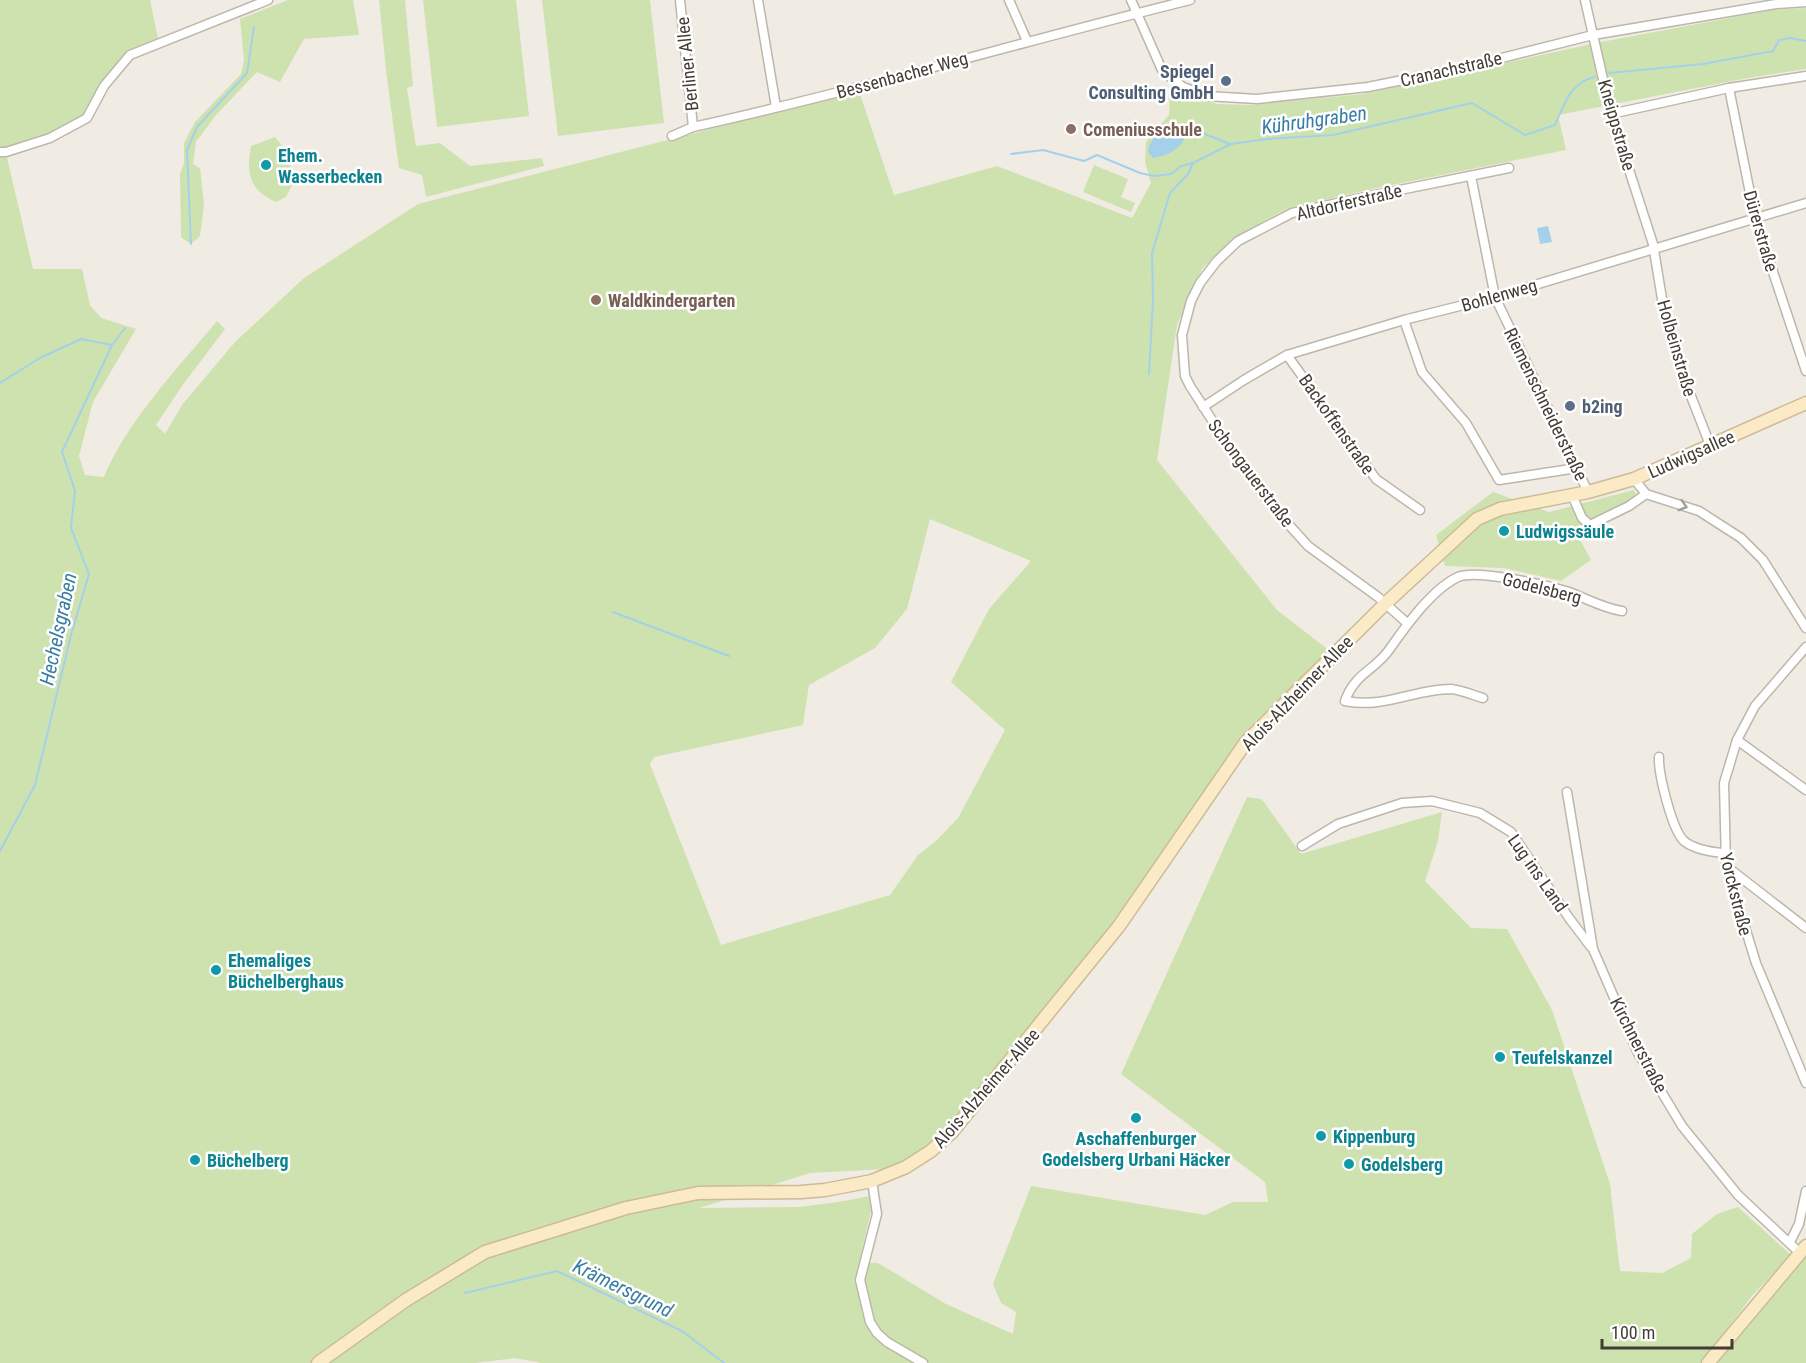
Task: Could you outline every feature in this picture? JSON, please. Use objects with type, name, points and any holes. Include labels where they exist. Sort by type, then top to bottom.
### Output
[{"type":"street","points":[[0,152],[50,138],[87,118],[104,86],[130,56],[267,0]]},
{"type":"street","name":"Berliner Allee","points":[[680,0],[693,127]]},
{"type":"street","points":[[758,0],[776,108]]},
{"type":"street","points":[[1009,0],[1028,41]]},
{"type":"street","name":"Cranachstraße","points":[[1131,0],[1162,70],[1183,87],[1207,96],[1257,99],[1368,87],[1462,68],[1593,35],[1776,4],[1806,2]]},
{"type":"street","name":"Bessenbacher Weg","points":[[672,136],[693,127],[857,88],[1190,0]]},
{"type":"street","name":"Kneippstraße","points":[[1585,0],[1611,114],[1654,249]]},
{"type":"street","points":[[1611,114],[1728,88],[1806,76]]},
{"type":"street","name":"Dürerstraße","points":[[1728,88],[1755,218],[1806,371]]},
{"type":"street","name":"Altdorferstraße","points":[[1203,407],[1185,376],[1182,335],[1191,301],[1200,283],[1217,261],[1238,241],[1292,213],[1365,196],[1509,168]]},
{"type":"street","name":"Riemenschneiderstraße","points":[[1472,176],[1495,297],[1588,492]]},
{"type":"street","name":"Bohlenweg","points":[[1203,407],[1287,355],[1404,320],[1495,297],[1806,202]]},
{"type":"street","name":"Holbeinstraße","points":[[1654,249],[1664,311],[1680,368],[1710,445]]},
{"type":"street","points":[[1404,320],[1422,372],[1466,423],[1499,480],[1577,468]]},
{"type":"street","name":"Backoffenstraße","points":[[1287,355],[1376,479],[1420,510]]},
{"type":"street","name":"Ludwigsallee","points":[[1386,603],[1477,519],[1500,509],[1588,492],[1634,479],[1806,403]]},
{"type":"street","name":"Schongauerstraße","points":[[1203,407],[1240,465],[1308,546],[1386,603]]},
{"type":"street","points":[[1634,479],[1646,494],[1699,511],[1741,537],[1763,560],[1806,628]]},
{"type":"street","name":"Ludwigsallee","points":[[1572,495],[1582,518],[1590,525],[1629,506],[1646,494]]},
{"type":"street","name":"Godelsberg","points":[[1483,698],[1454,689],[1429,691],[1378,703],[1358,704],[1345,701],[1351,686],[1387,653],[1407,624],[1444,585],[1460,576],[1501,576],[1565,591],[1613,610],[1622,611]]},
{"type":"street","points":[[1386,603],[1407,624]]},
{"type":"street","name":"Alois-Alzheimer-Allee","points":[[318,1363],[415,1294],[485,1252],[627,1208],[698,1193],[801,1192],[872,1181],[906,1167],[931,1151],[952,1132],[1119,926],[1246,742],[1386,603]]},
{"type":"street","name":"Yorckstraße","points":[[1806,647],[1755,706],[1737,740],[1724,783],[1726,866],[1756,963],[1806,1083]]},
{"type":"street","points":[[1737,740],[1806,790]]},
{"type":"street","points":[[1659,757],[1658,767],[1667,804],[1683,840],[1706,851],[1724,853]]},
{"type":"street","name":"Kirchnerstraße","points":[[1567,792],[1593,950],[1638,1053],[1682,1126],[1737,1195],[1790,1242],[1803,1250]]},
{"type":"street","name":"Lug ins Land","points":[[1302,846],[1338,824],[1402,803],[1432,801],[1480,813],[1511,832],[1593,950]]},
{"type":"street","points":[[1726,866],[1806,928]]},
{"type":"street","points":[[872,1181],[877,1214],[860,1280],[870,1322],[887,1342],[923,1363]]},
{"type":"street","points":[[1790,1242],[1799,1224],[1806,1191]]},
{"type":"street","points":[[1708,1363],[1803,1250]]},
{"type":"green space","points":[[0,0],[150,0],[159,43],[130,56],[87,118],[6,153],[33,269],[82,269],[90,305],[101,318],[136,329],[93,402],[79,456],[85,475],[104,477],[125,436],[139,416],[217,321],[225,329],[156,425],[165,434],[182,405],[235,342],[304,278],[418,204],[859,91],[894,195],[997,166],[1132,218],[1151,183],[1145,162],[1146,142],[1169,115],[1170,87],[1217,104],[1251,105],[1363,94],[1601,42],[1772,10],[1806,8],[1806,69],[1558,115],[1566,150],[1372,189],[1286,209],[1235,237],[1202,269],[1177,325],[1157,460],[1277,610],[1330,651],[1255,722],[1242,738],[1114,921],[951,1124],[931,1143],[908,1159],[887,1169],[810,1173],[699,1208],[799,1207],[870,1196],[871,1211],[854,1283],[869,1263],[878,1263],[946,1304],[1013,1334],[1016,1312],[1001,1303],[993,1284],[1031,1186],[1205,1215],[1233,1202],[1268,1202],[1265,1182],[1121,1074],[1247,797],[1261,799],[1264,802],[1301,854],[1442,812],[1438,841],[1425,881],[1471,928],[1507,929],[1552,1010],[1610,1184],[1620,1271],[1662,1273],[1691,1258],[1692,1234],[1717,1214],[1738,1207],[1791,1255],[1751,1297],[1702,1363],[541,1363],[515,1358],[475,1363],[0,1363]],"holes":[[[930,519],[1031,561],[989,609],[951,682],[1005,730],[958,818],[936,841],[918,855],[890,895],[721,945],[650,764],[654,757],[803,725],[809,685],[875,648],[907,609]]]},
{"type":"green space","points":[[288,0],[353,0],[359,35],[304,39],[280,82],[257,72],[216,115],[196,142],[193,164],[200,168],[204,205],[200,236],[191,244],[181,237],[180,174],[184,164],[184,143],[195,122],[241,74],[244,60],[240,19]]},
{"type":"green space","points":[[379,0],[405,0],[413,86],[407,88],[416,146],[440,143],[470,166],[542,158],[544,166],[426,197],[422,175],[399,168]]},
{"type":"green space","points":[[423,0],[516,0],[529,116],[437,127]]},
{"type":"green space","points":[[542,0],[650,0],[664,123],[558,136]]},
{"type":"green space","points":[[275,137],[287,152],[294,181],[286,197],[276,202],[255,186],[249,164],[251,146]]},
{"type":"green space","points":[[1094,165],[1128,179],[1121,197],[1135,203],[1131,212],[1083,192]]},
{"type":"green space","points":[[1634,490],[1637,498],[1584,524],[1578,536],[1591,560],[1561,581],[1504,568],[1445,566],[1436,535],[1493,492],[1549,512]]},
{"type":"green space","points":[[1806,1257],[1806,1363],[1715,1363]]},
{"type":"water","points":[[1180,127],[1187,134],[1181,144],[1169,153],[1153,158],[1148,152],[1155,137],[1169,129]]},
{"type":"water","points":[[1548,226],[1552,242],[1540,244],[1537,228]]},
{"type":"waterway","name":"Kühruhgraben","points":[[191,244],[187,150],[197,127],[247,73],[254,27]]},
{"type":"waterway","name":"Kühruhgraben","points":[[1609,73],[1703,64],[1773,51],[1779,40],[1790,38],[1806,41]]},
{"type":"waterway","name":"Kühruhgraben","points":[[1011,154],[1043,150],[1084,161],[1097,155],[1140,173],[1154,176],[1171,174],[1181,166],[1193,163],[1231,144],[1267,139],[1333,135],[1472,103],[1525,135],[1555,125],[1569,95],[1579,84],[1595,77]]},
{"type":"waterway","points":[[1187,134],[1200,132],[1230,144]]},
{"type":"waterway","points":[[1149,374],[1153,299],[1152,253],[1170,193],[1188,174],[1193,163]]},
{"type":"waterway","name":"Hechelsgraben","points":[[0,851],[35,785],[71,635],[89,574],[71,528],[75,491],[62,452],[112,345],[125,328]]},
{"type":"waterway","points":[[0,383],[40,358],[81,339],[112,345]]},
{"type":"waterway","points":[[613,612],[729,656]]},
{"type":"waterway","name":"Krämersgrund","points":[[465,1293],[557,1271],[682,1331],[724,1363]]},
{"type":"place","name":"Spiegel Consulting GmbH","points":[[1226,81]]},
{"type":"place","name":"Comeniusschule","points":[[1071,129]]},
{"type":"place","name":"Ehem. Wasserbecken","points":[[266,165]]},
{"type":"place","name":"Waldkindergarten","points":[[596,300]]},
{"type":"place","name":"b2ing","points":[[1570,406]]},
{"type":"place","name":"Ludwigssäule","points":[[1504,531]]},
{"type":"place","name":"Ehemaliges Büchelberghaus","points":[[216,970]]},
{"type":"place","name":"Teufelskanzel","points":[[1500,1057]]},
{"type":"place","name":"Aschaffenburger Godelsberg Urbani Häcker","points":[[1136,1118]]},
{"type":"place","name":"Kippenburg","points":[[1321,1136]]},
{"type":"place","name":"Büchelberg","points":[[195,1160]]},
{"type":"place","name":"Godelsberg","points":[[1349,1164]]}]
